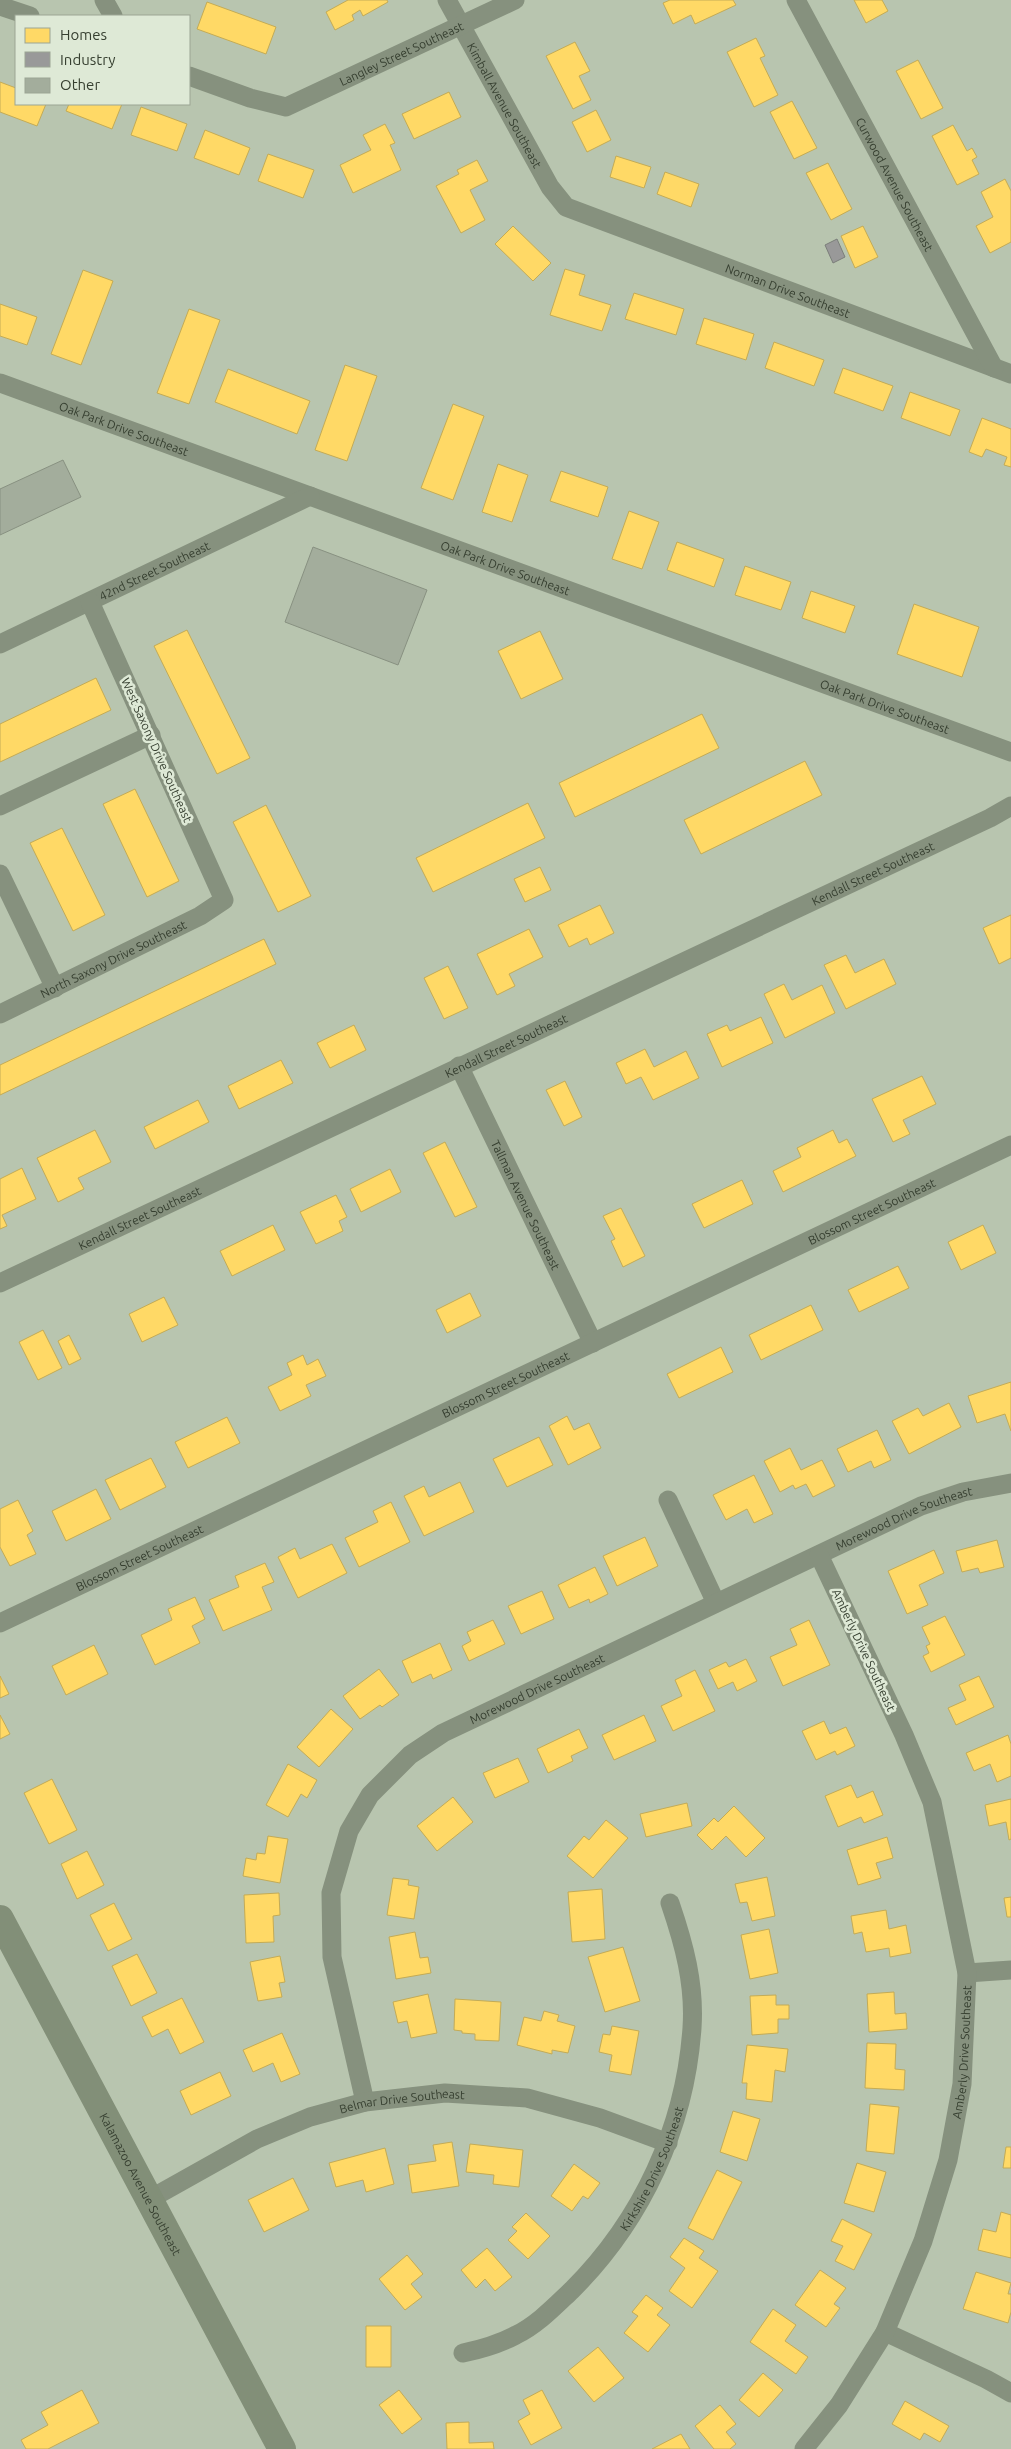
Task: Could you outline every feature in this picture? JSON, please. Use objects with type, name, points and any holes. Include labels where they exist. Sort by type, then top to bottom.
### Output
[{"type":"main road","name":"Kalamazoo Avenue Southeast","points":[[0,1919],[6,1947],[150,2199],[282,2449]]},
{"type":"street","points":[[104,0],[112,15]]},
{"type":"street","name":"Kimball Avenue Southeast","points":[[447,0],[550,187],[566,207]]},
{"type":"street","name":"Langley Street Southeast","points":[[190,76],[250,98],[286,107],[515,0]]},
{"type":"street","name":"Curwood Avenue Southeast","points":[[796,0],[1002,371]]},
{"type":"street","points":[[0,6],[27,15]]},
{"type":"street","name":"Norman Drive Southeast","points":[[566,207],[1002,371]]},
{"type":"street","name":"Oak Park Drive Southeast","points":[[0,383],[1011,752]]},
{"type":"street","name":"42nd Street Southeast","points":[[0,644],[310,496]]},
{"type":"street","name":"West Saxony Drive Southeast","points":[[90,602],[224,900]]},
{"type":"street","points":[[0,806],[151,735]]},
{"type":"street","name":"Kendall Street Southeast","points":[[0,1282],[990,818],[1011,806]]},
{"type":"street","points":[[0,874],[55,988]]},
{"type":"street","name":"North Saxony Drive Southeast","points":[[0,1014],[200,916],[224,900]]},
{"type":"street","name":"Tallman Avenue Southeast","points":[[460,1066],[593,1343]]},
{"type":"street","name":"Blossom Street Southeast","points":[[0,1623],[1011,1145]]},
{"type":"street","name":"Morewood Drive Southeast","points":[[365,2102],[332,1957],[331,1893],[349,1831],[370,1796],[410,1755],[443,1733],[921,1506],[963,1492],[1011,1484]]},
{"type":"street","points":[[668,1500],[716,1603]]},
{"type":"street","name":"Amberly Drive Southeast","points":[[804,2449],[839,2405],[885,2332],[923,2241],[948,2160],[962,2084],[967,1973],[932,1802],[904,1735],[819,1555]]},
{"type":"street","name":"Kirkshire Drive Southeast","points":[[463,2353],[490,2347],[518,2334],[551,2310],[610,2248],[644,2198],[668,2143],[686,2080],[692,2027],[690,1974],[683,1943],[670,1903]]},
{"type":"street","points":[[967,1973],[1011,1970]]},
{"type":"street","name":"Belmar Drive Southeast","points":[[150,2199],[257,2139],[310,2117],[365,2102],[445,2093],[527,2098],[600,2118],[668,2143]]},
{"type":"street","points":[[885,2332],[986,2379],[1011,2393]]},
{"type":"building: Homes","points":[[348,0],[387,0],[388,2],[363,16],[360,10],[352,15],[354,20],[335,30],[326,12]]},
{"type":"building: Homes","points":[[670,0],[733,0],[736,5],[695,24],[691,15],[673,24],[663,3]]},
{"type":"building: Homes","points":[[854,0],[882,0],[888,11],[866,23]]},
{"type":"building: Homes","points":[[207,2],[276,27],[266,54],[197,29]]},
{"type":"building: Homes","points":[[756,38],[765,56],[760,58],[778,95],[754,107],[727,52]]},
{"type":"building: Homes","points":[[575,42],[590,71],[579,76],[591,100],[573,109],[546,56]]},
{"type":"building: Homes","points":[[918,60],[943,108],[921,119],[896,71]]},
{"type":"building: Homes","points":[[0,82],[15,88],[15,105],[46,105],[37,126],[0,112]]},
{"type":"building: Homes","points":[[449,92],[461,117],[414,139],[402,114]]},
{"type":"building: Homes","points":[[792,101],[817,148],[794,159],[770,112]]},
{"type":"building: Homes","points":[[69,105],[122,105],[112,129],[66,111]]},
{"type":"building: Homes","points":[[141,107],[187,124],[177,151],[131,135]]},
{"type":"building: Homes","points":[[596,110],[611,140],[587,152],[572,122]]},
{"type":"building: Homes","points":[[385,124],[395,143],[390,145],[401,170],[353,193],[340,165],[371,150],[363,135]]},
{"type":"building: Homes","points":[[953,125],[967,151],[972,148],[977,157],[972,160],[979,174],[957,185],[932,136]]},
{"type":"building: Homes","points":[[205,130],[250,148],[239,175],[194,158]]},
{"type":"building: Homes","points":[[268,154],[314,170],[303,198],[258,181]]},
{"type":"building: Homes","points":[[616,156],[651,167],[644,188],[610,177]]},
{"type":"building: Homes","points":[[477,160],[488,181],[470,190],[485,220],[461,233],[436,186],[459,174],[457,170]]},
{"type":"building: Homes","points":[[828,163],[852,209],[831,220],[806,173]]},
{"type":"building: Homes","points":[[665,172],[699,184],[691,207],[657,194]]},
{"type":"building: Homes","points":[[1005,179],[1011,191],[1011,242],[990,253],[976,226],[993,217],[981,192]]},
{"type":"building: Homes","points":[[513,226],[551,263],[533,281],[495,244]]},
{"type":"building: Homes","points":[[863,226],[878,257],[855,268],[841,236]]},
{"type":"building: Homes","points":[[565,269],[585,275],[579,295],[611,305],[602,331],[550,315]]},
{"type":"building: Homes","points":[[83,270],[113,281],[81,365],[51,354]]},
{"type":"building: Homes","points":[[634,293],[684,309],[676,335],[625,319]]},
{"type":"building: Homes","points":[[0,304],[37,317],[27,345],[0,336]]},
{"type":"building: Homes","points":[[189,309],[220,320],[189,404],[157,393]]},
{"type":"building: Homes","points":[[704,318],[754,334],[746,360],[696,344]]},
{"type":"building: Homes","points":[[774,342],[824,360],[814,386],[765,368]]},
{"type":"building: Homes","points":[[345,365],[377,376],[347,461],[315,450]]},
{"type":"building: Homes","points":[[843,368],[893,386],[883,411],[834,393]]},
{"type":"building: Homes","points":[[228,369],[310,401],[297,434],[215,402]]},
{"type":"building: Homes","points":[[910,392],[960,410],[950,436],[901,418]]},
{"type":"building: Homes","points":[[453,404],[484,416],[453,500],[421,488]]},
{"type":"building: Homes","points":[[982,418],[1011,429],[1011,467],[1004,465],[1007,457],[986,449],[982,457],[969,452]]},
{"type":"building: Homes","points":[[498,464],[528,475],[512,522],[482,512]]},
{"type":"building: Homes","points":[[561,471],[608,487],[598,517],[550,501]]},
{"type":"building: Homes","points":[[629,511],[659,522],[642,569],[612,559]]},
{"type":"building: Homes","points":[[677,542],[724,559],[714,587],[667,570]]},
{"type":"building: Homes","points":[[745,566],[791,582],[781,610],[735,595]]},
{"type":"building: Homes","points":[[811,591],[855,606],[845,633],[802,618]]},
{"type":"building: Homes","points":[[914,604],[979,627],[962,677],[897,654]]},
{"type":"building: Homes","points":[[187,630],[250,758],[217,774],[154,646]]},
{"type":"building: Homes","points":[[540,631],[563,679],[521,699],[498,651]]},
{"type":"building: Homes","points":[[96,678],[111,710],[0,762],[0,724]]},
{"type":"building: Homes","points":[[702,714],[719,748],[575,817],[559,783]]},
{"type":"building: Homes","points":[[805,761],[822,795],[701,854],[684,820]]},
{"type":"building: Homes","points":[[135,789],[179,881],[147,897],[103,804]]},
{"type":"building: Homes","points":[[528,803],[545,838],[433,892],[416,858]]},
{"type":"building: Homes","points":[[266,805],[311,896],[278,912],[233,822]]},
{"type":"building: Homes","points":[[62,828],[105,915],[73,931],[30,843]]},
{"type":"building: Homes","points":[[540,867],[551,890],[525,902],[514,879]]},
{"type":"building: Homes","points":[[600,905],[614,933],[590,945],[587,938],[569,947],[558,925]]},
{"type":"building: Homes","points":[[1011,915],[1011,958],[999,964],[983,928]]},
{"type":"building: Homes","points":[[529,929],[543,957],[509,974],[515,986],[497,995],[477,954]]},
{"type":"building: Homes","points":[[264,939],[276,964],[0,1095],[0,1065]]},
{"type":"building: Homes","points":[[846,955],[855,973],[884,959],[896,984],[846,1009],[824,965]]},
{"type":"building: Homes","points":[[448,966],[468,1008],[444,1019],[424,978]]},
{"type":"building: Homes","points":[[784,984],[792,1000],[822,985],[835,1013],[785,1038],[764,994]]},
{"type":"building: Homes","points":[[761,1017],[773,1043],[722,1067],[707,1034],[727,1025],[730,1031]]},
{"type":"building: Homes","points":[[354,1025],[366,1050],[330,1068],[317,1043]]},
{"type":"building: Homes","points":[[645,1049],[654,1067],[686,1051],[699,1078],[653,1100],[641,1077],[626,1084],[616,1063]]},
{"type":"building: Homes","points":[[281,1060],[293,1083],[239,1109],[228,1086]]},
{"type":"building: Homes","points":[[922,1076],[936,1104],[903,1120],[910,1134],[893,1142],[872,1099]]},
{"type":"building: Homes","points":[[565,1081],[582,1117],[564,1126],[546,1090]]},
{"type":"building: Homes","points":[[198,1100],[209,1122],[155,1149],[144,1127]]},
{"type":"building: Homes","points":[[95,1130],[111,1162],[78,1178],[84,1189],[58,1202],[37,1158]]},
{"type":"building: Homes","points":[[833,1130],[839,1143],[847,1139],[856,1156],[783,1192],[773,1171],[801,1157],[797,1148]]},
{"type":"building: Homes","points":[[445,1142],[477,1207],[455,1217],[423,1153]]},
{"type":"building: Homes","points":[[22,1168],[36,1199],[2,1215],[7,1226],[0,1229],[0,1179]]},
{"type":"building: Homes","points":[[390,1169],[401,1192],[361,1212],[350,1189]]},
{"type":"building: Homes","points":[[742,1180],[753,1204],[704,1228],[692,1204]]},
{"type":"building: Homes","points":[[336,1195],[347,1217],[339,1221],[343,1231],[316,1244],[300,1212]]},
{"type":"building: Homes","points":[[621,1208],[645,1256],[623,1267],[611,1241],[615,1239],[603,1216]]},
{"type":"building: Homes","points":[[273,1225],[285,1250],[232,1276],[220,1251]]},
{"type":"building: Homes","points":[[983,1225],[996,1253],[961,1270],[948,1242]]},
{"type":"building: Homes","points":[[898,1266],[909,1288],[859,1312],[848,1290]]},
{"type":"building: Homes","points":[[470,1293],[481,1316],[447,1333],[436,1310]]},
{"type":"building: Homes","points":[[164,1297],[178,1325],[142,1342],[129,1314]]},
{"type":"building: Homes","points":[[811,1305],[823,1330],[761,1360],[749,1335]]},
{"type":"building: Homes","points":[[43,1330],[62,1368],[38,1380],[19,1342]]},
{"type":"building: Homes","points":[[69,1335],[81,1359],[69,1365],[58,1341]]},
{"type":"building: Homes","points":[[721,1347],[733,1372],[679,1398],[667,1374]]},
{"type":"building: Homes","points":[[303,1355],[307,1365],[318,1359],[326,1376],[306,1385],[311,1396],[280,1411],[268,1387],[292,1375],[287,1363]]},
{"type":"building: Homes","points":[[1011,1382],[1011,1431],[1005,1414],[977,1423],[968,1396]]},
{"type":"building: Homes","points":[[949,1403],[961,1427],[909,1454],[892,1421],[918,1408],[923,1416]]},
{"type":"building: Homes","points":[[567,1416],[574,1430],[589,1423],[601,1448],[568,1465],[549,1426]]},
{"type":"building: Homes","points":[[227,1417],[240,1443],[188,1468],[175,1442]]},
{"type":"building: Homes","points":[[877,1430],[891,1460],[874,1468],[871,1461],[848,1472],[837,1449]]},
{"type":"building: Homes","points":[[539,1437],[553,1465],[507,1487],[493,1459]]},
{"type":"building: Homes","points":[[790,1448],[801,1470],[822,1460],[835,1486],[813,1497],[806,1484],[795,1489],[793,1485],[780,1492],[764,1461]]},
{"type":"building: Homes","points":[[151,1458],[166,1487],[120,1510],[105,1480]]},
{"type":"building: Homes","points":[[754,1475],[773,1514],[754,1523],[747,1509],[726,1520],[713,1495]]},
{"type":"building: Homes","points":[[460,1482],[474,1512],[424,1536],[404,1496],[424,1486],[429,1497]]},
{"type":"building: Homes","points":[[96,1489],[111,1519],[66,1541],[52,1511]]},
{"type":"building: Homes","points":[[18,1500],[33,1531],[27,1535],[36,1554],[10,1566],[0,1547],[0,1509]]},
{"type":"building: Homes","points":[[391,1502],[410,1542],[359,1567],[345,1538],[378,1522],[373,1511]]},
{"type":"building: Homes","points":[[645,1537],[658,1566],[617,1586],[603,1556]]},
{"type":"building: Homes","points":[[997,1540],[1004,1567],[980,1573],[978,1568],[962,1572],[956,1551]]},
{"type":"building: Homes","points":[[332,1544],[347,1573],[298,1598],[278,1557],[295,1548],[300,1559]]},
{"type":"building: Homes","points":[[934,1550],[944,1573],[919,1585],[928,1605],[907,1614],[888,1571]]},
{"type":"building: Homes","points":[[265,1563],[274,1582],[262,1587],[272,1610],[223,1631],[209,1600],[239,1587],[235,1576]]},
{"type":"building: Homes","points":[[595,1567],[608,1594],[590,1603],[589,1599],[569,1608],[558,1585]]},
{"type":"building: Homes","points":[[542,1591],[554,1619],[521,1634],[508,1606]]},
{"type":"building: Homes","points":[[195,1597],[205,1619],[192,1626],[200,1643],[155,1665],[141,1635],[172,1620],[168,1609]]},
{"type":"building: Homes","points":[[945,1616],[965,1655],[931,1672],[923,1656],[929,1653],[926,1646],[930,1644],[922,1627]]},
{"type":"building: Homes","points":[[493,1620],[505,1644],[469,1661],[462,1646],[471,1641],[467,1632]]},
{"type":"building: Homes","points":[[809,1620],[830,1665],[783,1686],[770,1657],[797,1645],[790,1629]]},
{"type":"building: Homes","points":[[440,1643],[452,1670],[433,1679],[431,1674],[412,1683],[402,1661]]},
{"type":"building: Homes","points":[[94,1645],[108,1674],[66,1695],[52,1666]]},
{"type":"building: Homes","points":[[746,1659],[757,1681],[737,1691],[733,1682],[718,1689],[709,1670],[726,1662],[729,1667]]},
{"type":"building: Homes","points":[[379,1669],[399,1695],[360,1719],[343,1696]]},
{"type":"building: Homes","points":[[695,1670],[715,1711],[673,1731],[661,1706],[682,1696],[675,1680]]},
{"type":"building: Homes","points":[[0,1676],[9,1694],[0,1698]]},
{"type":"building: Homes","points":[[979,1676],[994,1707],[956,1725],[948,1708],[966,1700],[959,1685]]},
{"type":"building: Homes","points":[[331,1709],[353,1729],[319,1767],[297,1747]]},
{"type":"building: Homes","points":[[0,1715],[10,1734],[0,1739]]},
{"type":"building: Homes","points":[[644,1715],[656,1741],[614,1760],[602,1735]]},
{"type":"building: Homes","points":[[824,1721],[830,1734],[846,1727],[855,1746],[837,1755],[835,1751],[816,1760],[802,1731]]},
{"type":"building: Homes","points":[[579,1729],[588,1748],[571,1756],[573,1761],[548,1773],[537,1749]]},
{"type":"building: Homes","points":[[1008,1735],[1011,1744],[1011,1776],[997,1782],[990,1764],[974,1771],[966,1753]]},
{"type":"building: Homes","points":[[518,1758],[529,1782],[495,1798],[483,1773]]},
{"type":"building: Homes","points":[[288,1764],[317,1780],[307,1798],[301,1794],[288,1817],[266,1805]]},
{"type":"building: Homes","points":[[52,1779],[77,1830],[49,1844],[24,1793]]},
{"type":"building: Homes","points":[[851,1785],[857,1798],[873,1791],[883,1815],[864,1823],[861,1817],[838,1827],[825,1796]]},
{"type":"building: Homes","points":[[453,1797],[473,1822],[437,1851],[417,1826]]},
{"type":"building: Homes","points":[[1011,1799],[1011,1839],[1009,1840],[1006,1822],[989,1826],[985,1805]]},
{"type":"building: Homes","points":[[687,1803],[692,1826],[646,1837],[640,1814]]},
{"type":"building: Homes","points":[[734,1806],[765,1838],[746,1857],[726,1836],[712,1850],[697,1835],[714,1818],[718,1822]]},
{"type":"building: Homes","points":[[606,1820],[628,1838],[593,1878],[567,1856],[584,1836],[589,1840]]},
{"type":"building: Homes","points":[[268,1836],[288,1839],[280,1883],[243,1876],[246,1858],[256,1860],[257,1853],[265,1854]]},
{"type":"building: Homes","points":[[887,1837],[893,1858],[876,1863],[881,1878],[858,1885],[847,1850]]},
{"type":"building: Homes","points":[[87,1851],[104,1885],[77,1899],[61,1864]]},
{"type":"building: Homes","points":[[767,1877],[775,1916],[752,1921],[747,1902],[740,1903],[735,1884]]},
{"type":"building: Homes","points":[[393,1878],[409,1880],[408,1885],[419,1887],[414,1919],[387,1915]]},
{"type":"building: Homes","points":[[602,1889],[605,1939],[572,1942],[568,1892]]},
{"type":"building: Homes","points":[[279,1893],[280,1915],[273,1916],[274,1942],[246,1943],[244,1895]]},
{"type":"building: Homes","points":[[1011,1897],[1011,1917],[1007,1917],[1004,1898]]},
{"type":"building: Homes","points":[[114,1903],[132,1939],[108,1951],[90,1915]]},
{"type":"building: Homes","points":[[886,1910],[889,1929],[906,1925],[911,1953],[890,1957],[889,1948],[866,1952],[862,1932],[854,1934],[851,1916]]},
{"type":"building: Homes","points":[[769,1929],[778,1973],[750,1979],[741,1935]]},
{"type":"building: Homes","points":[[415,1932],[420,1958],[428,1957],[431,1973],[396,1979],[389,1937]]},
{"type":"building: Homes","points":[[623,1947],[640,2001],[605,2012],[588,1957]]},
{"type":"building: Homes","points":[[137,1954],[157,1993],[131,2006],[112,1966]]},
{"type":"building: Homes","points":[[280,1956],[285,1982],[279,1983],[282,1997],[258,2001],[250,1962]]},
{"type":"building: Homes","points":[[894,1992],[895,2014],[906,2013],[907,2029],[869,2032],[867,1994]]},
{"type":"building: Homes","points":[[428,1994],[437,2033],[411,2038],[407,2021],[398,2023],[393,2002]]},
{"type":"building: Homes","points":[[776,1995],[776,2005],[789,2005],[789,2019],[778,2019],[778,2033],[752,2035],[750,1996]]},
{"type":"building: Homes","points":[[182,1998],[204,2042],[180,2054],[168,2029],[152,2037],[142,2017]]},
{"type":"building: Homes","points":[[455,1999],[501,2002],[499,2041],[475,2040],[475,2034],[454,2030]]},
{"type":"building: Homes","points":[[544,2011],[559,2015],[557,2021],[575,2026],[568,2053],[552,2050],[552,2054],[517,2045],[524,2017],[541,2021]]},
{"type":"building: Homes","points":[[612,2026],[639,2031],[631,2075],[609,2071],[612,2055],[599,2052],[603,2034],[610,2035]]},
{"type":"building: Homes","points":[[282,2033],[300,2074],[281,2082],[273,2063],[253,2072],[243,2050]]},
{"type":"building: Homes","points":[[867,2043],[896,2044],[895,2069],[905,2070],[904,2090],[865,2088]]},
{"type":"building: Homes","points":[[747,2045],[788,2049],[785,2072],[775,2070],[772,2102],[746,2099],[747,2083],[742,2083]]},
{"type":"building: Homes","points":[[220,2072],[231,2096],[191,2115],[180,2091]]},
{"type":"building: Homes","points":[[870,2104],[899,2107],[894,2154],[866,2151]]},
{"type":"building: Homes","points":[[733,2111],[760,2119],[747,2161],[720,2152]]},
{"type":"building: Homes","points":[[452,2142],[459,2186],[412,2193],[408,2165],[436,2161],[433,2145]]},
{"type":"building: Homes","points":[[470,2144],[523,2150],[519,2187],[493,2184],[494,2175],[466,2172]]},
{"type":"building: Homes","points":[[1006,2147],[1011,2147],[1011,2168],[1003,2168]]},
{"type":"building: Homes","points":[[385,2148],[394,2184],[366,2192],[363,2180],[336,2187],[329,2163]]},
{"type":"building: Homes","points":[[857,2163],[886,2172],[874,2212],[844,2203]]},
{"type":"building: Homes","points":[[574,2164],[600,2183],[588,2199],[583,2196],[572,2211],[551,2196]]},
{"type":"building: Homes","points":[[717,2170],[742,2182],[713,2240],[688,2228]]},
{"type":"building: Homes","points":[[293,2178],[309,2210],[264,2232],[248,2200]]},
{"type":"building: Homes","points":[[1001,2212],[1011,2215],[1011,2258],[978,2250],[983,2229],[996,2232]]},
{"type":"building: Homes","points":[[526,2213],[550,2236],[528,2259],[508,2240],[517,2231],[512,2227]]},
{"type":"building: Homes","points":[[842,2219],[872,2234],[854,2270],[835,2261],[843,2246],[831,2241]]},
{"type":"building: Homes","points":[[684,2238],[704,2251],[699,2258],[718,2271],[692,2308],[669,2291],[685,2268],[670,2257]]},
{"type":"building: Homes","points":[[487,2248],[512,2277],[495,2291],[485,2279],[476,2288],[461,2270]]},
{"type":"building: Homes","points":[[407,2255],[423,2274],[411,2284],[422,2297],[405,2310],[379,2279]]},
{"type":"building: Homes","points":[[820,2270],[846,2288],[834,2304],[840,2308],[826,2327],[795,2305]]},
{"type":"building: Homes","points":[[976,2272],[1011,2283],[1008,2294],[1011,2294],[1011,2312],[1008,2323],[963,2309]]},
{"type":"building: Homes","points":[[646,2295],[663,2308],[657,2315],[670,2325],[648,2352],[624,2333],[638,2316],[632,2312]]},
{"type":"building: Homes","points":[[773,2309],[796,2325],[785,2341],[808,2357],[796,2374],[750,2342]]},
{"type":"building: Homes","points":[[366,2326],[391,2326],[391,2367],[366,2367]]},
{"type":"building: Homes","points":[[598,2347],[624,2378],[594,2402],[568,2371]]},
{"type":"building: Homes","points":[[763,2373],[783,2390],[759,2417],[739,2400]]},
{"type":"building: Homes","points":[[82,2390],[99,2423],[48,2449],[26,2449],[21,2440],[48,2425],[41,2412]]},
{"type":"building: Homes","points":[[399,2390],[422,2419],[402,2434],[379,2405]]},
{"type":"building: Homes","points":[[542,2390],[562,2428],[531,2445],[518,2421],[530,2414],[523,2400]]},
{"type":"building: Homes","points":[[905,2401],[949,2426],[940,2442],[924,2433],[920,2440],[892,2424]]},
{"type":"building: Homes","points":[[720,2405],[736,2424],[726,2432],[736,2444],[730,2449],[714,2449],[695,2426]]},
{"type":"building: Homes","points":[[469,2422],[469,2443],[493,2442],[494,2449],[447,2449],[446,2423]]},
{"type":"building: Homes","points":[[681,2434],[690,2449],[652,2449]]},
{"type":"building: Industry","points":[[837,239],[845,257],[833,263],[825,245]]},
{"type":"building: Other","points":[[63,460],[81,497],[0,535],[0,489]]},
{"type":"building: Other","points":[[313,547],[427,590],[398,665],[285,622]]}]
